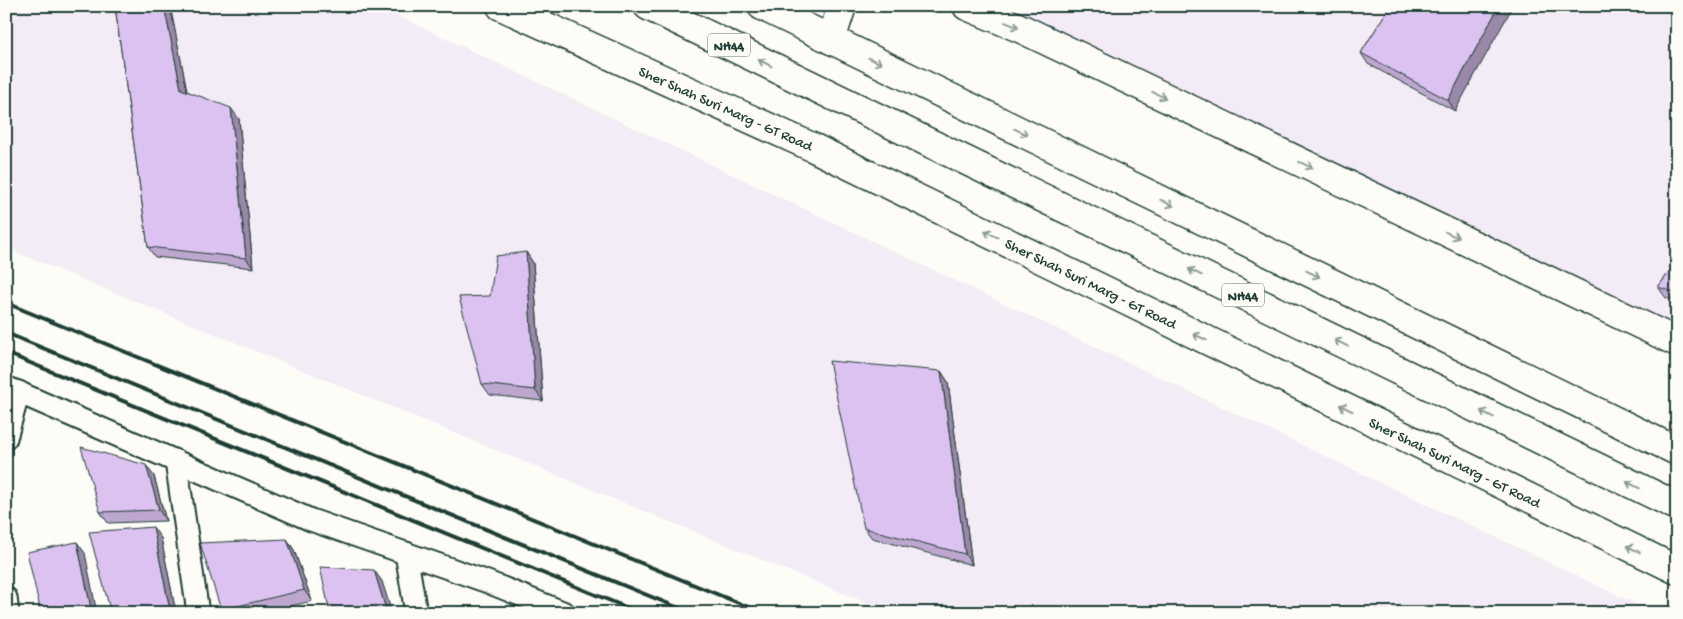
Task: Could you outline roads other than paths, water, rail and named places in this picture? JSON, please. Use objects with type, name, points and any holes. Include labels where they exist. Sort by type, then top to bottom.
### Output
[{"type":"main road","name":"Sher Shah Suri Marg - GT Road","points":[[501,6],[812,147],[1677,570]]},
{"type":"main road","name":"NH44","points":[[648,6],[1672,508]]},
{"type":"main road","points":[[762,6],[1677,451]]},
{"type":"main road","points":[[831,40],[842,6]]},
{"type":"main road","points":[[967,6],[1040,38],[1677,342]]},
{"type":"street","points":[[6,438],[12,390],[311,520],[485,581],[565,613]]},
{"type":"street","points":[[176,461],[198,613]]},
{"type":"street","points":[[406,553],[416,613]]},
{"type":"street","points":[[6,598],[8,613]]},
{"type":"railway","points":[[6,303],[763,613]]},
{"type":"railway","points":[[6,333],[691,613]]},
{"type":"railway","points":[[6,353],[640,613]]}]
